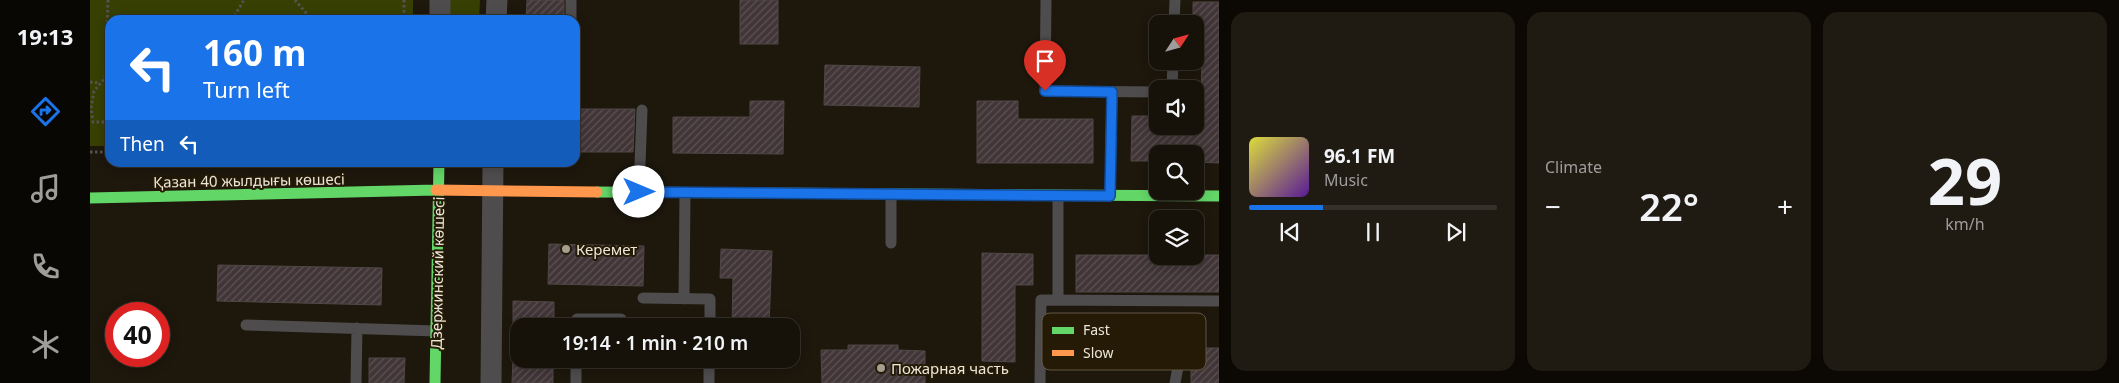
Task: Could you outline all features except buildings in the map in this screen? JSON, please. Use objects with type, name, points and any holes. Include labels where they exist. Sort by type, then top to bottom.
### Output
[{"type":"street","points":[[440,0],[440,15]]},
{"type":"street","points":[[496,15],[497,0]]},
{"type":"street","name":"Дзержинский көшесі","points":[[435,383],[439,167]]},
{"type":"street","points":[[491,383],[493,167]]},
{"type":"street","name":"Қазан 40 жылдығы көшесі","points":[[90,198],[439,190],[891,195],[1219,196]]},
{"type":"lane","points":[[571,0],[571,15]]},
{"type":"lane","points":[[1046,0],[1045,91],[1149,92]]},
{"type":"lane","points":[[1174,15],[1175,0]]},
{"type":"lane","points":[[1110,196],[1112,92]]},
{"type":"lane","points":[[639,192],[642,110]]},
{"type":"lane","points":[[684,299],[685,192]]},
{"type":"lane","points":[[891,195],[891,242]]},
{"type":"lane","points":[[1058,196],[1058,300]]},
{"type":"lane","points":[[643,298],[710,299],[710,318]]},
{"type":"lane","points":[[1040,383],[1042,300],[1219,301]]},
{"type":"lane","points":[[246,326],[436,331]]},
{"type":"lane","points":[[356,383],[357,328]]},
{"type":"lane","points":[[576,368],[576,383]]},
{"type":"lane","points":[[709,368],[709,383]]},
{"type":"lane","points":[[1175,383],[1177,370]]},
{"type":"path","points":[[107,15],[108,0]]},
{"type":"path","points":[[235,15],[244,0]]},
{"type":"path","points":[[295,0],[308,15]]},
{"type":"path","points":[[404,0],[404,15]]},
{"type":"path","points":[[105,78],[94,91],[91,108],[93,122],[105,122]]},
{"type":"path","points":[[90,82],[100,83]]},
{"type":"path","points":[[90,152],[105,152]]},
{"type":"green space","points":[[90,0],[413,0],[413,15],[105,15],[105,146],[90,146]]},
{"type":"green space","points":[[449,0],[480,0],[479,15],[448,15]]},
{"type":"traffic: fast","points":[[435,383],[439,167]]},
{"type":"traffic: fast","points":[[90,198],[436,190]]},
{"type":"traffic: fast","points":[[597,192],[1219,196]]},
{"type":"traffic: slow","points":[[436,190],[597,192]]},
{"type":"place","name":"Керемет","points":[[566,249]]},
{"type":"place","name":"Пожарная часть","points":[[881,368]]},
{"type":"route","points":[[639,192],[1110,196],[1112,92],[1045,91]]}]
